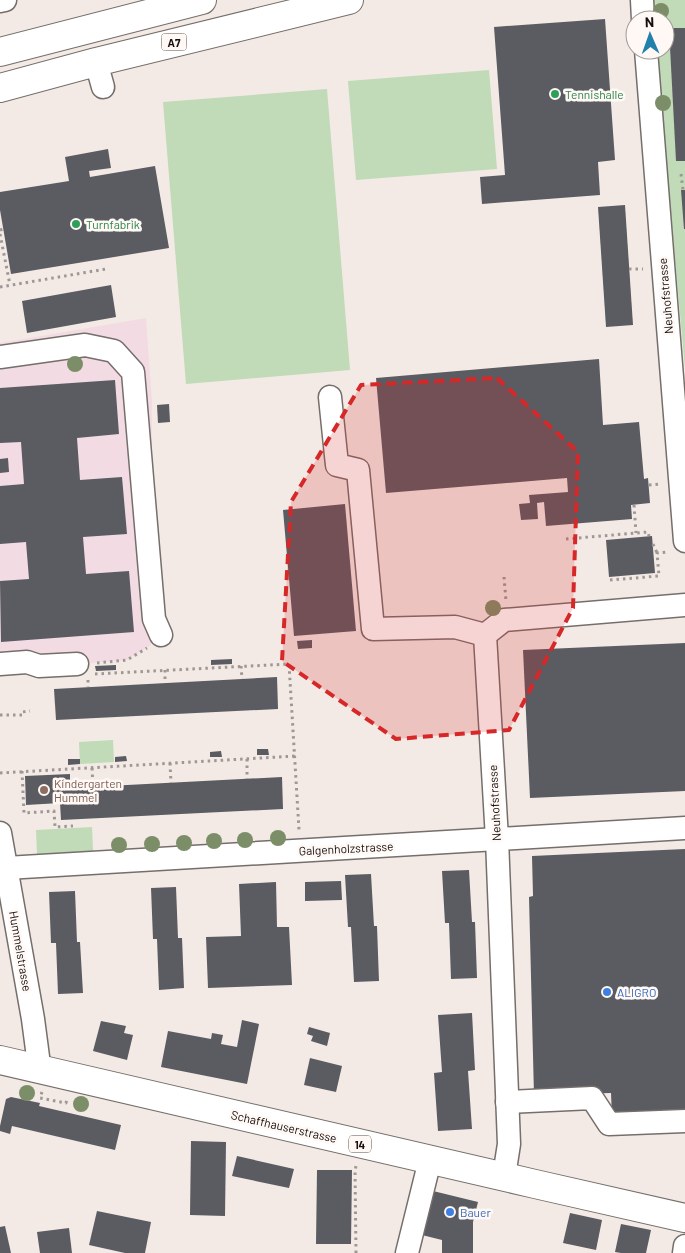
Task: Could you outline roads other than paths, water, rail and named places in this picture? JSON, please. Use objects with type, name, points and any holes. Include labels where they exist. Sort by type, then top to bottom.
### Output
[{"type":"main road","points":[[0,52],[202,0]]},
{"type":"main road","name":"A7","points":[[0,88],[99,74],[349,0]]},
{"type":"main road","name":"Schaffhauserstrasse","points":[[0,1060],[685,1218]]},
{"type":"street","points":[[0,1],[5,0]]},
{"type":"street","name":"Neuhofstrasse","points":[[647,60],[680,547]]},
{"type":"street","points":[[0,357],[85,345],[114,351],[133,372],[156,640]]},
{"type":"street","points":[[330,397],[337,465],[358,470],[373,629],[455,627],[484,635],[504,620],[685,605]]},
{"type":"street","name":"Neuhofstrasse","points":[[484,635],[497,839],[509,1144],[504,1176]]},
{"type":"street","points":[[0,664],[27,662],[39,666],[78,664]]},
{"type":"street","name":"Galgenholzstrasse","points":[[6,868],[685,828]]},
{"type":"street","name":"Hummelstrasse","points":[[0,833],[34,1019],[38,1057],[36,1068]]},
{"type":"street","points":[[507,1102],[592,1098],[609,1124],[685,1122]]},
{"type":"street","points":[[407,1253],[430,1160]]},
{"type":"street","points":[[684,1253],[685,1246]]},
{"type":"place","name":"Tennishalle","points":[[555,94]]},
{"type":"place","name":"Turnfabrik","points":[[76,224]]},
{"type":"place","name":"Kindergarten Hummel","points":[[44,790]]},
{"type":"place","name":"ALIGRO","points":[[607,992]]},
{"type":"place","name":"Bauer","points":[[450,1212]]}]
